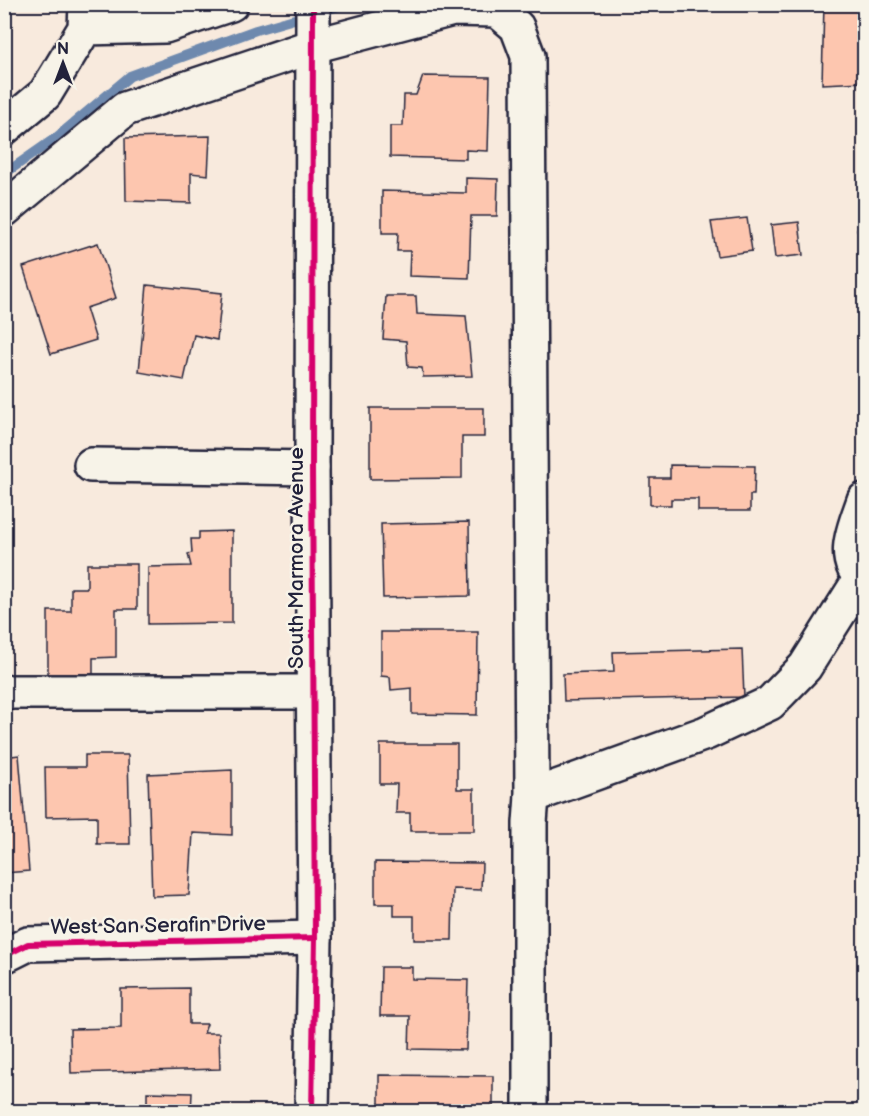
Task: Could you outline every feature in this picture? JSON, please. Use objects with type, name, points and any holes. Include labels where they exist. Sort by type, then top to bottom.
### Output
[{"type":"street","points":[[4,128],[45,94],[85,16],[165,26],[231,4]]},
{"type":"street","name":"South Marmora Avenue","points":[[312,1112],[315,938],[312,468],[313,4]]},
{"type":"street","points":[[4,210],[125,109],[313,46],[453,9],[497,10],[517,27],[528,56],[532,796],[530,823],[530,1112]]},
{"type":"street","points":[[91,465],[312,468]]},
{"type":"street","points":[[532,796],[706,733],[770,703],[805,667],[863,579],[852,558],[849,541],[864,501]]},
{"type":"street","points":[[4,692],[313,693]]},
{"type":"street","name":"West San Serafin Drive","points":[[4,956],[28,944],[315,938]]},
{"type":"building","points":[[824,4],[864,4],[864,82],[822,84]]},
{"type":"building","points":[[423,76],[490,77],[488,151],[466,150],[466,159],[390,157],[390,126],[403,126],[404,95],[416,95]]},
{"type":"building","points":[[210,136],[208,175],[191,173],[191,203],[126,201],[125,138]]},
{"type":"building","points":[[466,178],[498,179],[497,216],[471,216],[469,278],[409,276],[410,251],[397,251],[398,233],[382,233],[382,191],[466,193]]},
{"type":"building","points":[[747,218],[752,251],[717,256],[711,222]]},
{"type":"building","points":[[864,221],[864,237],[857,230]]},
{"type":"building","points":[[799,222],[803,255],[775,258],[771,225]]},
{"type":"building","points":[[98,243],[116,298],[86,308],[96,340],[51,354],[23,267]]},
{"type":"building","points":[[147,285],[222,293],[217,340],[194,335],[184,380],[139,372]]},
{"type":"building","points":[[386,296],[416,296],[417,314],[466,316],[472,376],[423,377],[422,368],[408,367],[406,341],[383,339]]},
{"type":"building","points":[[370,408],[484,408],[484,437],[462,437],[462,478],[370,479]]},
{"type":"building","points":[[670,465],[755,466],[754,495],[750,495],[750,511],[698,511],[698,499],[671,499],[671,505],[650,505],[650,478],[670,478]]},
{"type":"building","points":[[469,522],[470,596],[383,598],[381,524]]},
{"type":"building","points":[[232,531],[232,623],[148,624],[148,567],[191,566],[188,554],[192,553],[191,539],[199,539],[199,532]]},
{"type":"building","points":[[87,564],[137,564],[137,609],[116,609],[116,657],[93,658],[93,680],[48,680],[48,611],[71,611],[71,588],[87,588]]},
{"type":"building","points":[[381,632],[478,632],[477,715],[412,714],[412,688],[391,690],[390,677],[381,676]]},
{"type":"building","points":[[742,649],[744,697],[564,701],[563,674],[614,672],[613,652]]},
{"type":"building","points":[[380,744],[457,744],[457,789],[474,789],[474,831],[410,831],[410,813],[396,813],[397,784],[380,784]]},
{"type":"building","points":[[19,755],[29,871],[4,873],[4,757]]},
{"type":"building","points":[[85,755],[128,755],[130,844],[97,844],[97,816],[46,817],[45,767],[85,767]]},
{"type":"building","points":[[232,770],[232,835],[193,833],[189,895],[152,896],[148,774]]},
{"type":"building","points":[[375,862],[482,863],[481,890],[453,889],[452,940],[414,940],[414,916],[394,916],[394,904],[375,904]]},
{"type":"building","points":[[381,967],[412,967],[412,979],[468,980],[466,1050],[409,1049],[410,1016],[380,1016]]},
{"type":"building","points":[[189,988],[189,1024],[207,1024],[204,1033],[219,1033],[220,1069],[71,1073],[70,1029],[121,1028],[121,989]]},
{"type":"building","points":[[379,1075],[493,1076],[493,1107],[465,1107],[465,1112],[379,1112]]},
{"type":"building","points":[[147,1092],[192,1093],[191,1112],[147,1112]]},
{"type":"waterway","points":[[4,174],[57,137],[130,76],[256,30],[346,4]]},
{"type":"cycle path","points":[[312,1112],[315,938],[312,468],[313,4]]},
{"type":"cycle path","points":[[4,956],[28,944],[315,938]]}]
